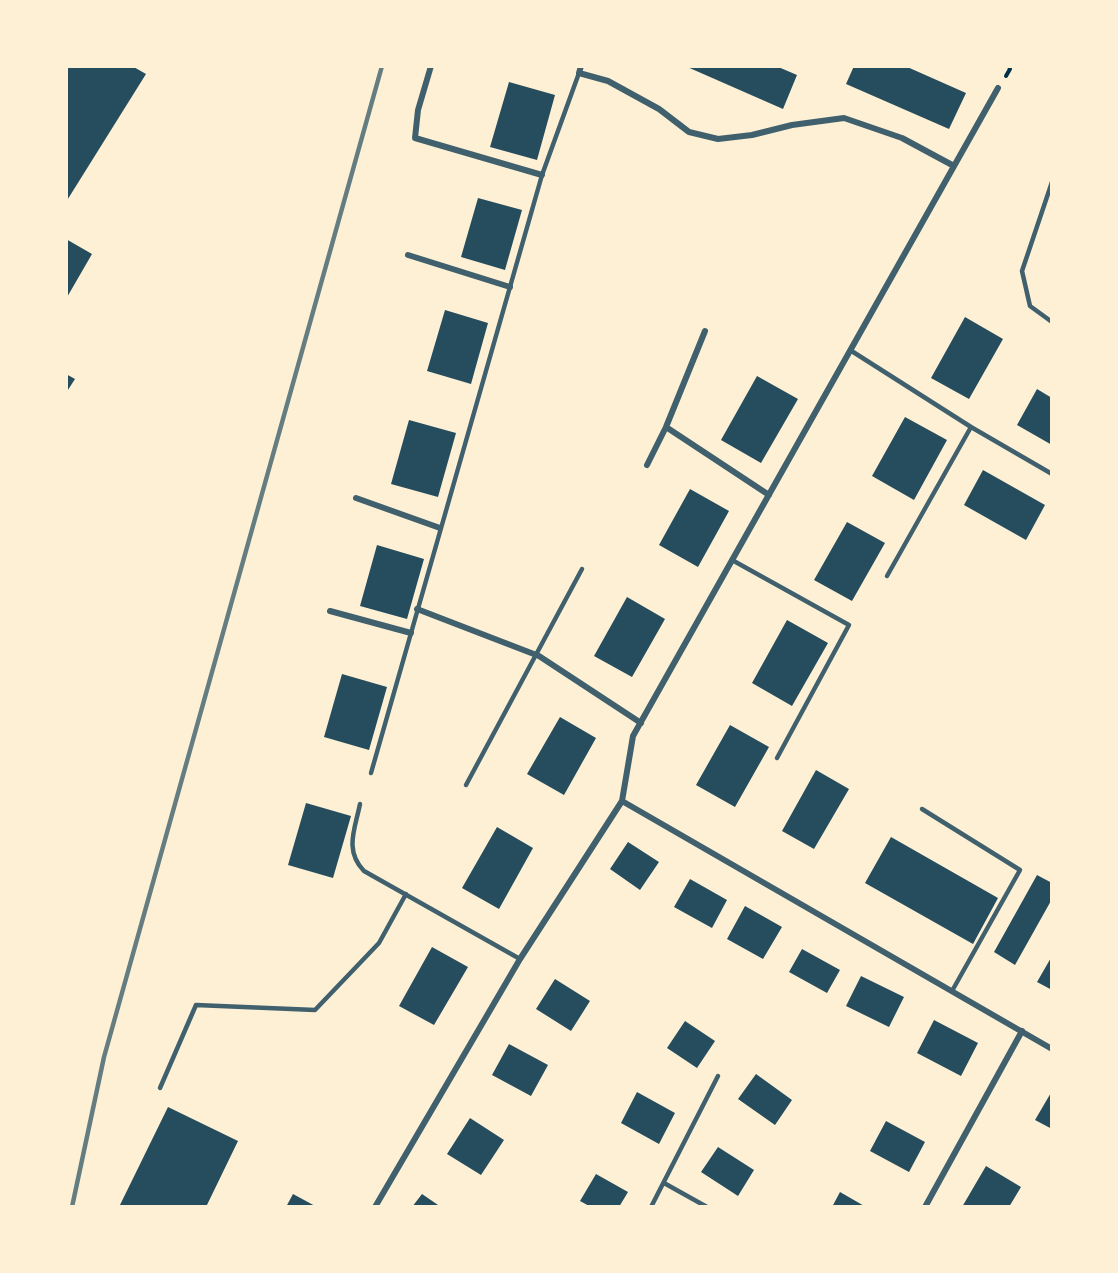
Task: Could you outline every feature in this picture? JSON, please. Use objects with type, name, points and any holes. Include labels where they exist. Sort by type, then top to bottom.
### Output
[{"type":"street","points":[[431,66],[418,110],[415,138],[542,175]]},
{"type":"street","points":[[580,70],[608,81],[649,103],[689,132],[718,139],[843,118],[902,138],[954,166]]},
{"type":"street","points":[[375,1207],[520,958],[622,801],[633,736],[998,88]]},
{"type":"street","points":[[408,255],[510,287]]},
{"type":"street","points":[[647,465],[666,427],[705,332]]},
{"type":"street","points":[[666,427],[769,495]]},
{"type":"street","points":[[356,498],[440,528]]},
{"type":"street","points":[[417,609],[539,656],[640,723]]},
{"type":"street","points":[[330,611],[411,633]]},
{"type":"street","points":[[622,801],[1052,1049]]},
{"type":"street","points":[[925,1207],[1022,1031]]},
{"type":"lane","points":[[372,773],[542,175],[580,70]]},
{"type":"lane","points":[[1052,182],[1022,271],[1030,306],[1052,321]]},
{"type":"lane","points":[[850,350],[971,427],[1052,474]]},
{"type":"lane","points":[[887,576],[971,427]]},
{"type":"lane","points":[[732,560],[849,626],[777,758]]},
{"type":"lane","points":[[466,785],[582,569]]},
{"type":"lane","points":[[360,804],[351,846],[355,862],[364,871],[520,958]]},
{"type":"lane","points":[[922,809],[1020,870],[952,991]]},
{"type":"lane","points":[[160,1088],[196,1005],[315,1010],[379,943],[406,894]]},
{"type":"lane","points":[[651,1207],[718,1076]]},
{"type":"lane","points":[[664,1183],[707,1207]]},
{"type":"building","points":[[66,66],[132,66],[146,74],[66,202]]},
{"type":"building","points":[[685,66],[776,66],[797,75],[783,109]]},
{"type":"building","points":[[854,66],[905,66],[966,93],[949,129],[846,84]]},
{"type":"building","points":[[509,82],[555,95],[537,160],[490,147]]},
{"type":"building","points":[[478,198],[522,210],[505,270],[461,257]]},
{"type":"building","points":[[66,239],[92,254],[66,299]]},
{"type":"building","points":[[445,310],[488,323],[471,384],[427,371]]},
{"type":"building","points":[[965,317],[1003,339],[969,399],[931,378]]},
{"type":"building","points":[[66,374],[75,379],[66,393]]},
{"type":"building","points":[[757,376],[798,399],[761,463],[721,440]]},
{"type":"building","points":[[1037,389],[1052,398],[1052,445],[1017,425]]},
{"type":"building","points":[[905,417],[947,440],[914,500],[872,476]]},
{"type":"building","points":[[409,420],[456,433],[438,497],[391,484]]},
{"type":"building","points":[[983,470],[1045,505],[1026,540],[964,505]]},
{"type":"building","points":[[690,489],[729,511],[698,567],[659,545]]},
{"type":"building","points":[[847,522],[885,543],[852,601],[814,580]]},
{"type":"building","points":[[377,545],[424,559],[407,619],[360,606]]},
{"type":"building","points":[[627,597],[665,619],[632,677],[594,656]]},
{"type":"building","points":[[787,620],[828,643],[792,706],[752,683]]},
{"type":"building","points":[[342,674],[387,687],[369,750],[324,737]]},
{"type":"building","points":[[560,717],[596,738],[564,795],[527,774]]},
{"type":"building","points":[[730,725],[769,747],[735,807],[696,785]]},
{"type":"building","points":[[816,770],[849,789],[814,849],[782,831]]},
{"type":"building","points":[[306,803],[351,816],[333,878],[288,865]]},
{"type":"building","points":[[497,827],[533,848],[499,909],[462,888]]},
{"type":"building","points":[[891,837],[998,898],[973,944],[865,883]]},
{"type":"building","points":[[628,842],[659,862],[640,890],[610,869]]},
{"type":"building","points":[[1037,875],[1052,883],[1052,899],[1015,965],[994,952]]},
{"type":"building","points":[[690,879],[727,900],[712,928],[674,907]]},
{"type":"building","points":[[745,906],[782,927],[763,959],[727,939]]},
{"type":"building","points":[[432,947],[468,967],[434,1025],[399,1006]]},
{"type":"building","points":[[802,949],[840,970],[827,993],[789,972]]},
{"type":"building","points":[[1052,956],[1052,990],[1037,982]]},
{"type":"building","points":[[861,976],[904,997],[889,1027],[846,1006]]},
{"type":"building","points":[[555,979],[590,1001],[571,1031],[536,1009]]},
{"type":"building","points":[[934,1020],[978,1043],[961,1076],[917,1053]]},
{"type":"building","points":[[685,1021],[715,1041],[697,1068],[667,1048]]},
{"type":"building","points":[[509,1044],[548,1065],[531,1096],[492,1075]]},
{"type":"building","points":[[756,1074],[792,1100],[775,1125],[738,1099]]},
{"type":"building","points":[[1052,1091],[1052,1129],[1035,1120]]},
{"type":"building","points":[[637,1092],[675,1113],[659,1144],[621,1123]]},
{"type":"building","points":[[168,1107],[238,1141],[206,1207],[119,1207]]},
{"type":"building","points":[[470,1118],[504,1140],[481,1175],[447,1154]]},
{"type":"building","points":[[886,1121],[925,1142],[909,1172],[870,1151]]},
{"type":"building","points":[[718,1147],[754,1170],[738,1196],[701,1172]]},
{"type":"building","points":[[986,1166],[1021,1187],[1009,1207],[962,1207]]},
{"type":"building","points":[[596,1174],[628,1192],[619,1207],[591,1207],[580,1201]]},
{"type":"building","points":[[840,1192],[866,1207],[832,1207]]},
{"type":"building","points":[[293,1194],[317,1207],[286,1207]]},
{"type":"building","points":[[422,1194],[441,1207],[412,1207]]},
{"type":"railway","points":[[72,1207],[104,1057],[382,66]]}]
